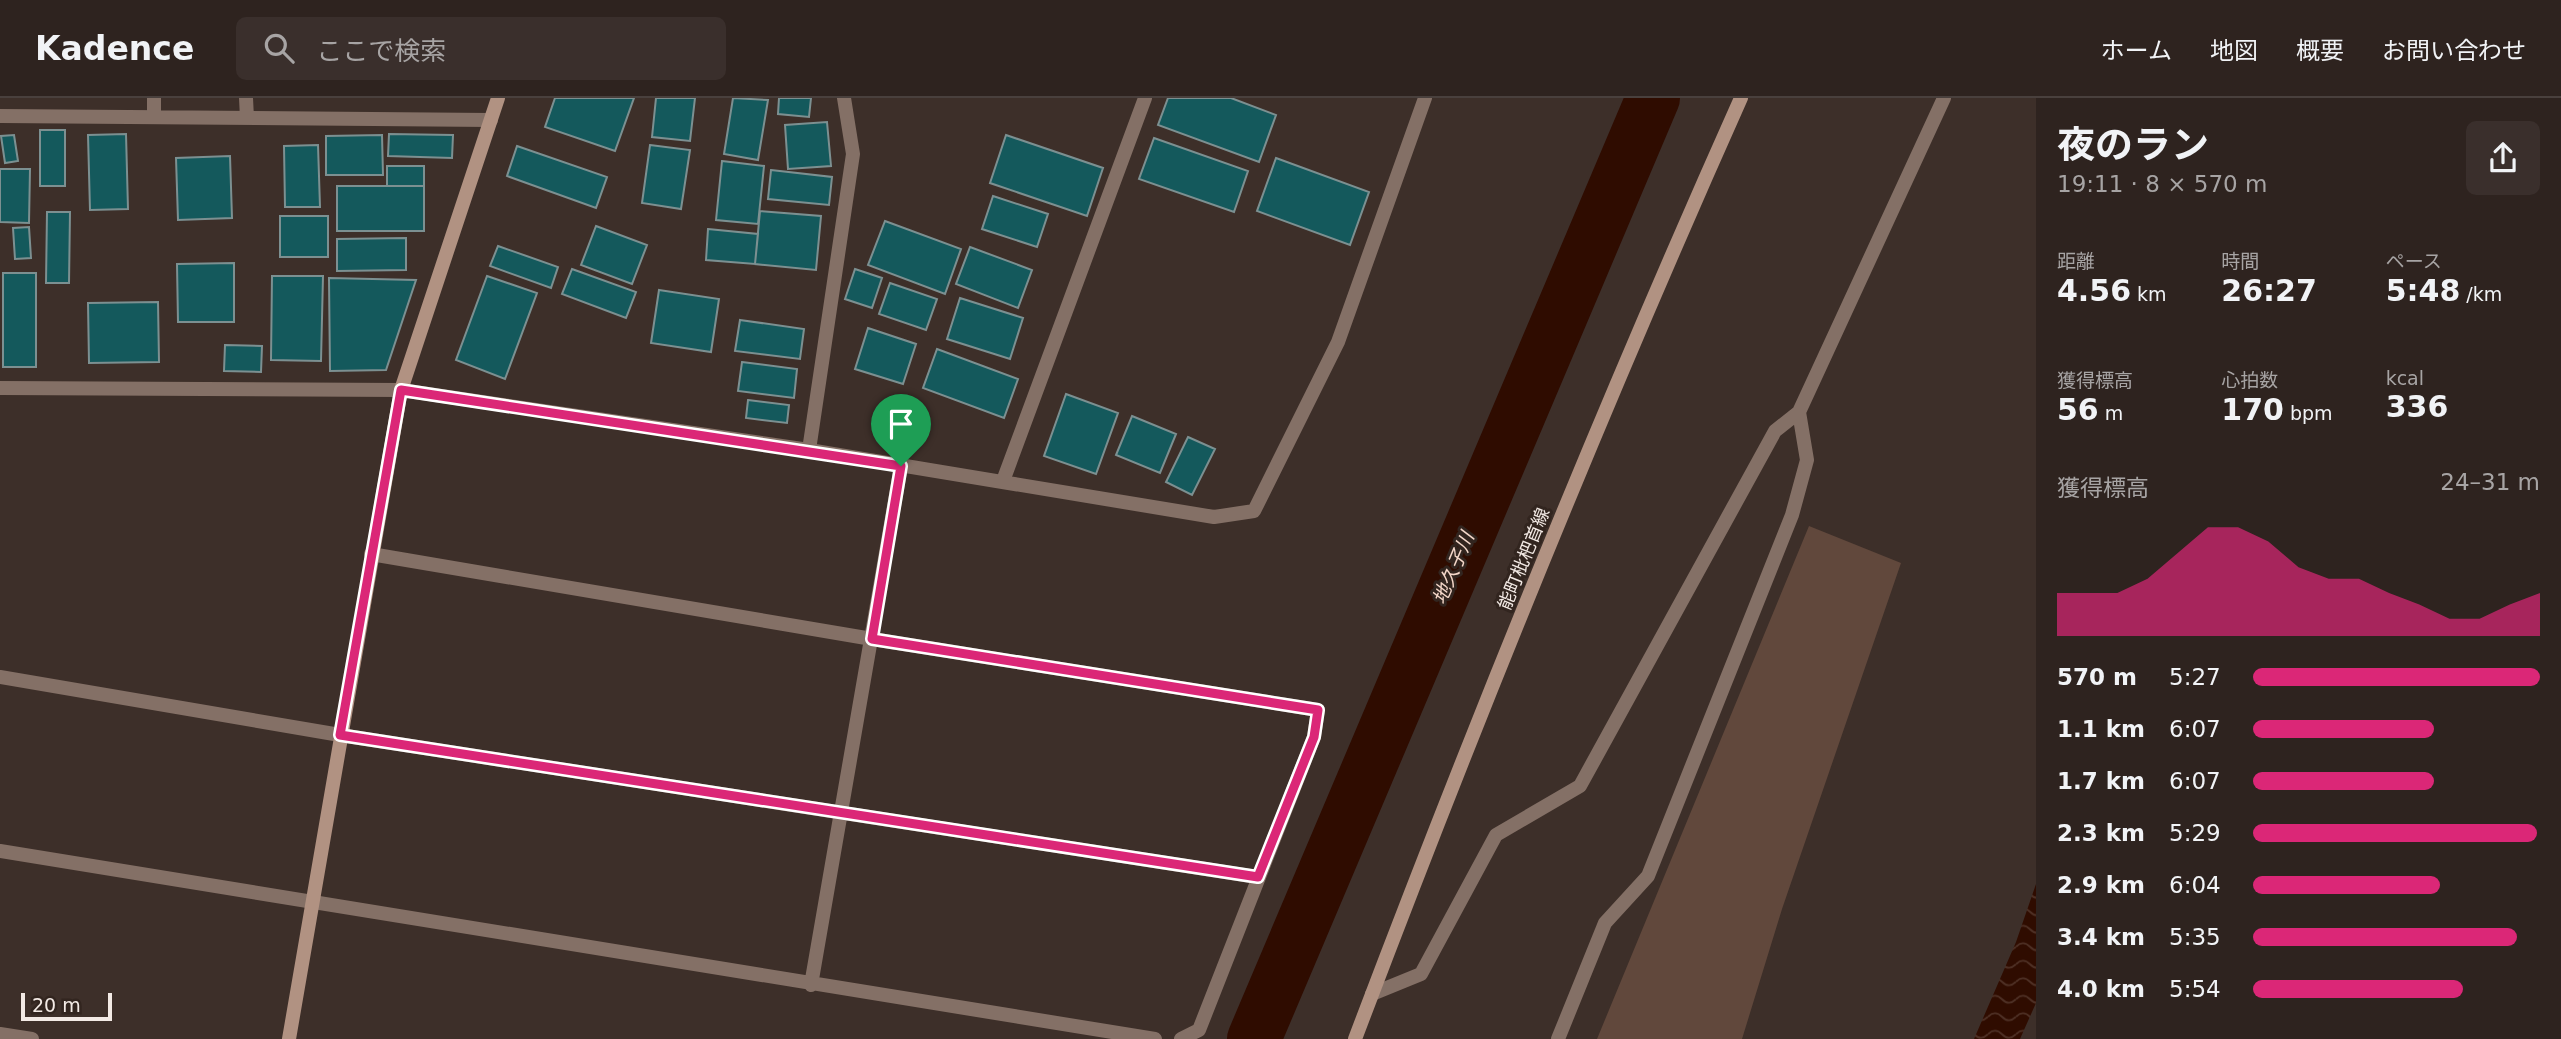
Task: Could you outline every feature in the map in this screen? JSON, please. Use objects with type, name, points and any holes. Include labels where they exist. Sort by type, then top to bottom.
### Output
[{"type":"main road","points":[[289,1039],[401,390],[498,98]]},
{"type":"main road","name":"能町枇杷首線","points":[[1355,1039],[1550,546],[1682,231],[1741,98]]},
{"type":"street","points":[[154,117],[155,98]]},
{"type":"street","points":[[246,98],[247,118]]},
{"type":"street","points":[[809,450],[853,154],[844,98]]},
{"type":"street","points":[[1003,481],[1145,98]]},
{"type":"street","points":[[0,388],[401,390],[809,450],[1214,517],[1254,511],[1338,342],[1425,98]]},
{"type":"street","points":[[1372,994],[1421,974],[1496,835],[1580,786],[1775,431],[1799,412],[1944,98]]},
{"type":"street","points":[[0,116],[491,120]]},
{"type":"street","points":[[1558,1039],[1605,923],[1648,876],[1792,515],[1807,460],[1799,412]]},
{"type":"street","points":[[811,985],[901,466]]},
{"type":"street","points":[[371,554],[872,639],[1318,710],[1314,737],[1199,1030],[1181,1039]]},
{"type":"street","points":[[0,677],[340,735],[841,810],[1258,877]]},
{"type":"street","points":[[0,851],[1155,1039]]},
{"type":"street","points":[[0,1034],[32,1039]]},
{"type":"shaded area","points":[[1809,526],[1901,563],[1782,909],[1742,1039],[1597,1039]]},
{"type":"water","points":[[2036,884],[2036,1003],[2020,1039],[1974,1039],[2016,942]]},
{"type":"building","points":[[555,98],[634,98],[615,151],[545,127]]},
{"type":"building","points":[[656,98],[695,98],[690,141],[652,137]]},
{"type":"building","points":[[733,98],[768,100],[758,160],[724,154]]},
{"type":"building","points":[[779,98],[811,98],[809,117],[778,114]]},
{"type":"building","points":[[1168,98],[1231,98],[1276,115],[1259,162],[1158,125]]},
{"type":"building","points":[[827,122],[831,166],[788,169],[785,125]]},
{"type":"building","points":[[40,130],[65,130],[65,186],[40,186]]},
{"type":"building","points":[[126,134],[128,209],[90,210],[88,135]]},
{"type":"building","points":[[389,134],[453,135],[452,158],[388,156]]},
{"type":"building","points":[[14,135],[18,161],[5,163],[1,136]]},
{"type":"building","points":[[382,135],[383,175],[326,175],[326,136]]},
{"type":"building","points":[[1006,135],[1103,168],[1087,216],[990,183]]},
{"type":"building","points":[[1154,138],[1248,171],[1234,212],[1139,179]]},
{"type":"building","points":[[318,145],[320,207],[285,207],[284,146]]},
{"type":"building","points":[[650,145],[690,150],[681,209],[642,203]]},
{"type":"building","points":[[517,146],[607,177],[596,208],[507,176]]},
{"type":"building","points":[[230,156],[232,218],[178,220],[176,158]]},
{"type":"building","points":[[1276,158],[1369,192],[1350,245],[1257,211]]},
{"type":"building","points":[[722,161],[764,166],[758,224],[716,220]]},
{"type":"building","points":[[387,166],[424,166],[424,186],[387,186]]},
{"type":"building","points":[[0,169],[30,169],[29,223],[0,222]]},
{"type":"building","points":[[771,170],[832,177],[829,205],[768,199]]},
{"type":"building","points":[[337,186],[424,186],[424,231],[337,231]]},
{"type":"building","points":[[993,196],[1048,214],[1037,247],[982,229]]},
{"type":"building","points":[[760,211],[821,216],[816,270],[755,264]]},
{"type":"building","points":[[47,212],[70,212],[69,283],[46,283]]},
{"type":"building","points":[[280,216],[328,216],[328,257],[280,257]]},
{"type":"building","points":[[885,221],[961,249],[945,294],[868,265]]},
{"type":"building","points":[[596,226],[647,245],[632,284],[581,265]]},
{"type":"building","points":[[29,227],[31,258],[15,259],[13,228]]},
{"type":"building","points":[[708,229],[758,234],[755,264],[706,260]]},
{"type":"building","points":[[406,238],[406,270],[337,271],[337,239]]},
{"type":"building","points":[[498,246],[558,267],[551,288],[490,266]]},
{"type":"building","points":[[970,247],[1032,270],[1018,308],[956,284]]},
{"type":"building","points":[[234,263],[234,322],[178,322],[177,264]]},
{"type":"building","points":[[572,269],[636,292],[626,318],[562,294]]},
{"type":"building","points":[[855,269],[882,278],[872,308],[845,299]]},
{"type":"building","points":[[3,273],[36,273],[36,367],[3,367]]},
{"type":"building","points":[[272,276],[323,276],[321,361],[271,360]]},
{"type":"building","points":[[487,276],[537,293],[505,379],[456,360]]},
{"type":"building","points":[[329,278],[416,280],[386,370],[330,371]]},
{"type":"building","points":[[890,283],[937,299],[926,330],[879,314]]},
{"type":"building","points":[[659,290],[719,299],[711,352],[651,343]]},
{"type":"building","points":[[960,298],[1023,318],[1010,359],[947,339]]},
{"type":"building","points":[[158,302],[159,362],[89,363],[88,303]]},
{"type":"building","points":[[740,320],[804,329],[800,359],[735,351]]},
{"type":"building","points":[[868,328],[916,344],[903,384],[855,369]]},
{"type":"building","points":[[225,345],[262,346],[261,372],[224,371]]},
{"type":"building","points":[[937,349],[1018,379],[1004,418],[923,388]]},
{"type":"building","points":[[742,362],[797,369],[794,398],[738,391]]},
{"type":"building","points":[[1066,394],[1118,413],[1096,474],[1044,456]]},
{"type":"building","points":[[748,400],[789,405],[787,423],[746,418]]},
{"type":"building","points":[[1132,416],[1176,434],[1160,473],[1116,455]]},
{"type":"building","points":[[1188,437],[1215,449],[1192,495],[1166,482]]},
{"type":"waterway","name":"地久子川","points":[[1254,1039],[1653,98]]},
{"type":"route","points":[[401,390],[901,466],[872,639],[1318,710],[1314,737],[1258,877],[841,810],[340,735],[401,390]]}]
